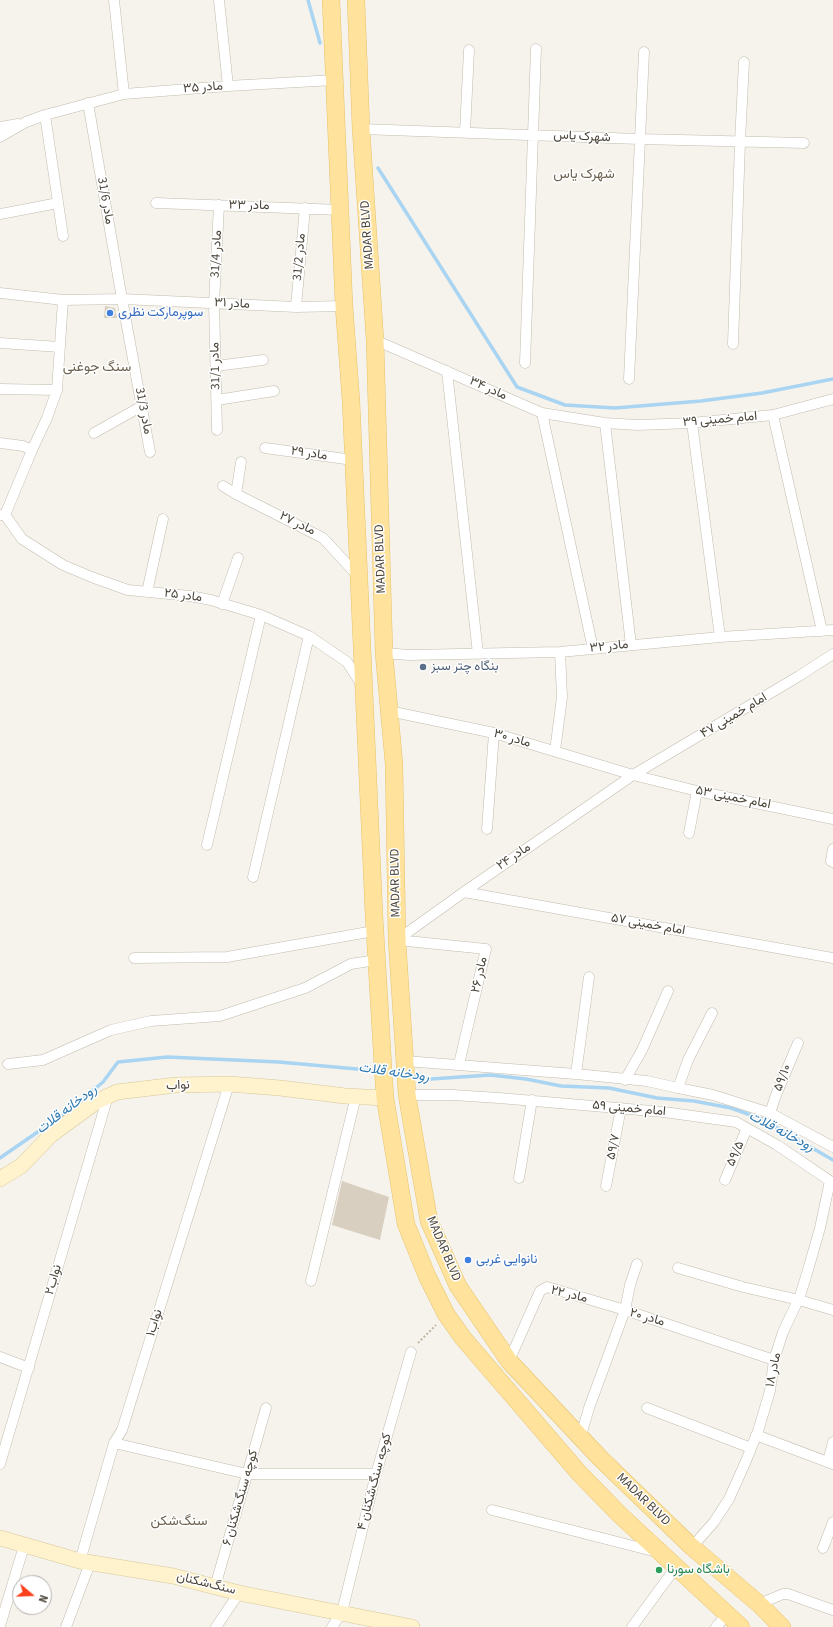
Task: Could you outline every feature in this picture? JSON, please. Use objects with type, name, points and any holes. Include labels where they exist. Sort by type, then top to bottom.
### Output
[{"type":"main road","name":"MADAR BLVD","points":[[331,0],[344,306],[351,401],[360,577],[363,687],[374,931],[385,1093],[406,1224],[427,1276],[446,1314],[463,1338],[579,1473],[620,1515],[676,1567],[722,1621],[742,1627]]},
{"type":"main road","name":"MADAR BLVD","points":[[356,0],[361,129],[375,340],[384,653],[394,764],[397,940],[407,1091],[429,1221],[458,1286],[509,1361],[580,1439],[692,1547],[758,1604],[782,1627]]},
{"type":"main road","points":[[367,764],[394,764]]},
{"type":"street","points":[[114,0],[124,94]]},
{"type":"street","points":[[220,0],[228,86]]},
{"type":"street","points":[[525,364],[536,49]]},
{"type":"street","points":[[465,132],[469,50]]},
{"type":"street","points":[[629,379],[644,52]]},
{"type":"street","points":[[733,344],[744,62]]},
{"type":"street","name":"مادر ۳۵","points":[[26,122],[73,107],[124,94],[334,80]]},
{"type":"street","name":"مادر 31/6","points":[[88,103],[122,299]]},
{"type":"street","points":[[45,115],[63,236]]},
{"type":"street","points":[[0,127],[26,122]]},
{"type":"street","points":[[0,138],[26,122]]},
{"type":"street","name":"شهرک یاس","points":[[361,129],[639,139],[804,143]]},
{"type":"street","points":[[0,214],[58,203]]},
{"type":"street","name":"مادر ۳۳","points":[[156,203],[341,210]]},
{"type":"street","name":"مادر 31/4","points":[[214,303],[219,206]]},
{"type":"street","name":"مادر 31/2","points":[[296,307],[305,208]]},
{"type":"street","name":"مادر ۳۱","points":[[0,293],[63,300],[122,299],[296,307],[344,306]]},
{"type":"street","name":"مادر 31/3","points":[[122,299],[150,452]]},
{"type":"street","points":[[2,515],[47,418],[57,390],[63,300]]},
{"type":"street","name":"مادر 31/1","points":[[214,303],[217,430]]},
{"type":"street","name":"مادر ۳۴","points":[[375,340],[542,413],[605,423]]},
{"type":"street","points":[[0,343],[60,347]]},
{"type":"street","points":[[216,366],[263,360]]},
{"type":"street","points":[[447,371],[478,654]]},
{"type":"street","points":[[0,389],[57,390]]},
{"type":"street","points":[[217,400],[274,391]]},
{"type":"street","name":"امام خمینی ۳۹","points":[[605,423],[637,425],[692,423],[773,415],[833,399]]},
{"type":"street","points":[[94,433],[142,406]]},
{"type":"street","points":[[542,413],[593,649]]},
{"type":"street","points":[[773,415],[822,631]]},
{"type":"street","points":[[605,423],[631,645]]},
{"type":"street","points":[[692,423],[720,638]]},
{"type":"street","points":[[0,443],[23,446],[32,450]]},
{"type":"street","name":"مادر ۲۹","points":[[265,448],[353,460]]},
{"type":"street","points":[[236,494],[241,462]]},
{"type":"street","name":"مادر ۲۷","points":[[223,486],[323,538],[360,577]]},
{"type":"street","name":"مادر ۲۵","points":[[2,515],[22,539],[62,565],[128,590],[190,596],[211,600],[261,615],[310,636],[347,662],[363,687]]},
{"type":"street","points":[[147,592],[163,519]]},
{"type":"street","points":[[222,604],[238,558]]},
{"type":"street","points":[[207,845],[261,615]]},
{"type":"street","name":"مادر ۳۲","points":[[384,653],[409,655],[560,652],[631,645],[833,630]]},
{"type":"street","points":[[253,877],[310,636]]},
{"type":"street","points":[[554,751],[562,697],[560,652]]},
{"type":"street","name":"امام خمینی ۴۷","points":[[634,775],[833,654]]},
{"type":"street","name":"مادر ۳۰","points":[[389,711],[494,734],[634,775]]},
{"type":"street","points":[[488,829],[494,734]]},
{"type":"street","name":"امام خمینی ۵۳","points":[[634,775],[697,792],[833,819]]},
{"type":"street","name":"مادر ۲۴","points":[[397,940],[634,775]]},
{"type":"street","points":[[689,833],[697,792]]},
{"type":"street","points":[[833,850],[831,861],[833,862]]},
{"type":"street","name":"امام خمینی ۵۷","points":[[464,892],[833,958]]},
{"type":"street","points":[[134,958],[227,957],[374,931]]},
{"type":"street","name":"مادر ۲۶","points":[[397,940],[486,949],[460,1064]]},
{"type":"street","points":[[8,1064],[43,1060],[111,1030],[152,1021],[220,1016],[306,988],[351,964],[376,960]]},
{"type":"street","points":[[576,1074],[589,977]]},
{"type":"street","points":[[626,1080],[642,1050],[668,991]]},
{"type":"street","points":[[678,1088],[688,1060],[712,1013]]},
{"type":"street","name":"۵۹/۱۰","points":[[770,1113],[798,1043]]},
{"type":"street","name":"امام خمینی ۵۹","points":[[406,1065],[460,1064],[647,1081],[713,1095],[770,1113],[833,1147]]},
{"type":"street","name":"نواب","points":[[0,1179],[21,1166],[51,1135],[96,1102],[117,1092],[176,1085],[229,1084],[356,1096],[385,1093]]},
{"type":"street","name":"نواب۱","points":[[66,1627],[85,1562],[114,1443],[122,1430],[229,1084]]},
{"type":"street","name":"امام خمینی ۵۹","points":[[407,1091],[622,1108],[693,1115],[736,1122],[806,1163],[832,1182]]},
{"type":"street","name":"نواب۲","points":[[0,1464],[108,1096]]},
{"type":"street","points":[[311,1281],[356,1096]]},
{"type":"street","points":[[519,1178],[532,1100]]},
{"type":"street","name":"۵۹/۷","points":[[606,1186],[622,1108]]},
{"type":"street","name":"۵۹/۵","points":[[725,1180],[747,1128]]},
{"type":"street","name":"مادر ۱۸","points":[[692,1547],[714,1522],[729,1499],[756,1435],[770,1391],[774,1360],[783,1332],[799,1300],[832,1182]]},
{"type":"street","points":[[625,1310],[630,1285],[637,1264]]},
{"type":"street","points":[[678,1268],[743,1287],[799,1300],[833,1310]]},
{"type":"street","name":"مادر ۲۲","points":[[509,1361],[540,1291],[547,1287],[625,1310]]},
{"type":"street","name":"مادر ۲۰","points":[[580,1439],[589,1408],[625,1310],[774,1360]]},
{"type":"street","name":"کوچه سنگ‌شکنان ۴","points":[[332,1627],[342,1612],[376,1474],[411,1352]]},
{"type":"street","points":[[0,1357],[29,1368]]},
{"type":"street","name":"کوچه سنگ‌شکنان ۶","points":[[215,1587],[266,1408]]},
{"type":"street","points":[[647,1408],[751,1448]]},
{"type":"street","points":[[756,1435],[830,1463],[833,1442]]},
{"type":"street","points":[[114,1443],[247,1474],[376,1474]]},
{"type":"street","points":[[492,1510],[663,1554]]},
{"type":"street","points":[[823,1548],[833,1522]]},
{"type":"street","name":"سنگ‌شکنان","points":[[0,1538],[85,1562],[173,1576],[239,1593],[342,1612],[412,1627]]},
{"type":"street","points":[[0,1626],[24,1546]]},
{"type":"street","points":[[632,1627],[676,1567]]},
{"type":"street","points":[[216,1627],[239,1593]]},
{"type":"street","points":[[758,1604],[783,1594],[788,1594],[833,1610]]},
{"type":"path","points":[[411,1352],[446,1314]]},
{"type":"building","name":"سوپرمارکت نظری","points":[[105,306],[115,308],[117,318],[104,318]]},
{"type":"building","points":[[342,1181],[389,1197],[380,1240],[332,1225]]},
{"type":"waterway","points":[[308,0],[320,43]]},
{"type":"waterway","points":[[378,168],[517,387],[565,405],[615,408],[701,401],[762,393],[833,379]]},
{"type":"waterway","name":"رودخانه قلات","points":[[0,1158],[68,1111],[103,1082],[118,1062],[167,1057],[279,1062],[379,1071]]},
{"type":"waterway","name":"رودخانه قلات","points":[[411,1076],[431,1079],[490,1075],[526,1079],[561,1086],[609,1088],[657,1098],[694,1101],[731,1108],[762,1119],[833,1160]]},
{"type":"place","name":"سوپرمارکت نظری","points":[[110,313]]},
{"type":"place","name":"بنگاه چتر سبز","points":[[423,667]]},
{"type":"place","name":"نانوایی غربی","points":[[468,1260]]},
{"type":"place","name":"باشگاه سورنا","points":[[659,1570]]},
{"type":"district","name":"شهرک یاس","points":[[584,175]]},
{"type":"district","name":"سنگ جوغنی","points":[[97,368]]},
{"type":"district","name":"سنگ‌شکن","points":[[179,1522]]}]
